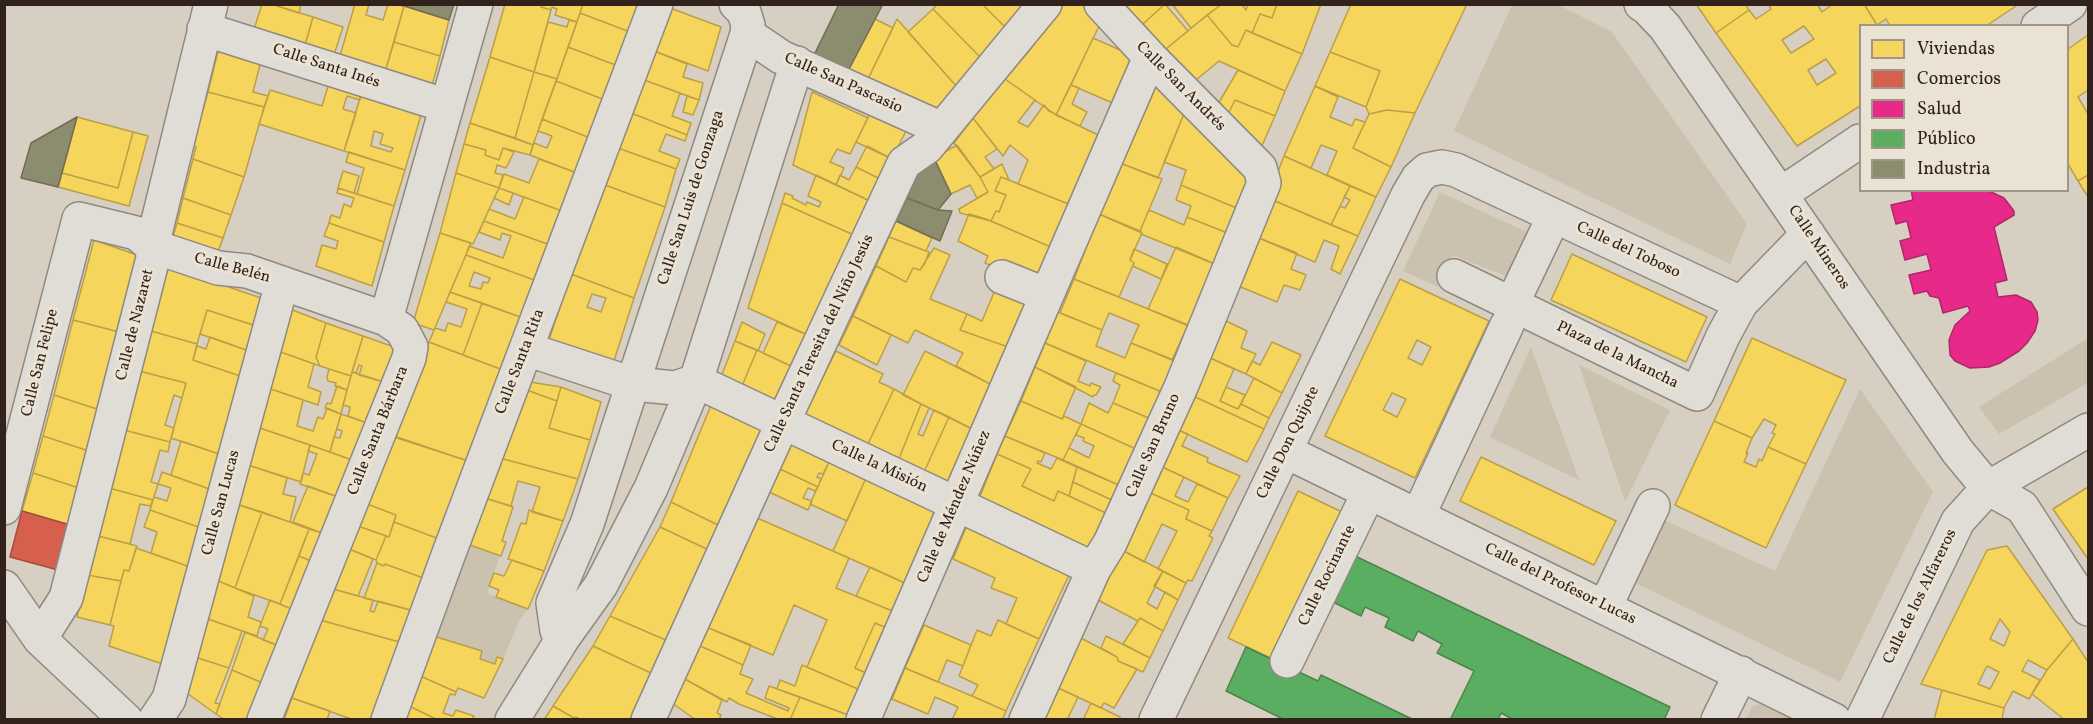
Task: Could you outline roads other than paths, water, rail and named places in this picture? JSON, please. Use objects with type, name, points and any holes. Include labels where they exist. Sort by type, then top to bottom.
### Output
[{"type":"street","points":[[386,319],[476,4]]},
{"type":"street","name":"Calle Santa Rita","points":[[388,720],[656,4]]},
{"type":"street","name":"Calle Santa Teresita del Niño Jesús","points":[[648,720],[904,163],[927,147],[1045,4]]},
{"type":"street","name":"Calle San Andrés","points":[[1101,4],[1260,168]]},
{"type":"street","points":[[2041,24],[2070,4]]},
{"type":"street","name":"Calle Mineros","points":[[1645,6],[1665,27],[1958,452],[1988,489]]},
{"type":"street","name":"Calle Santa Inés","points":[[208,17],[447,106]]},
{"type":"street","name":"Calle de Nazaret","points":[[40,639],[66,598],[153,258],[152,246],[208,17]]},
{"type":"street","name":"Calle San Pascasio","points":[[742,17],[781,57],[942,129]]},
{"type":"street","name":"Calle San Luis de Gonzaga","points":[[563,638],[557,631],[553,603],[587,524],[633,384],[742,17]]},
{"type":"street","name":"Calle de Méndez Núñez","points":[[863,720],[1150,57]]},
{"type":"street","points":[[512,720],[563,638],[601,585],[638,515],[696,381],[797,63]]},
{"type":"street","points":[[1781,194],[1859,142]]},
{"type":"street","name":"Calle del Toboso","points":[[1426,170],[1442,167],[1456,170],[1740,303]]},
{"type":"street","name":"Calle San Bruno","points":[[1026,720],[1094,569],[1110,543],[1181,387],[1264,183],[1264,174],[1260,168]]},
{"type":"street","name":"Calle Don Quijote","points":[[1156,720],[1408,195],[1418,177],[1426,170]]},
{"type":"street","points":[[1418,516],[1554,216]]},
{"type":"street","name":"Calle Belén","points":[[79,219],[136,232],[152,246],[218,268],[247,271],[386,319]]},
{"type":"street","name":"Calle San Felipe","points":[[4,508],[79,219]]},
{"type":"street","points":[[1740,303],[1808,234]]},
{"type":"street","name":"Plaza de la Mancha","points":[[1454,276],[1510,315],[1697,394],[1740,303]]},
{"type":"street","points":[[1002,277],[1047,295]]},
{"type":"street","name":"Calle San Lucas","points":[[154,720],[169,699],[282,283]]},
{"type":"street","name":"Calle Santa Bárbara","points":[[264,720],[409,358],[411,347],[402,330],[386,319]]},
{"type":"street","points":[[526,349],[633,384],[675,388],[696,381]]},
{"type":"street","name":"Calle la Misión","points":[[696,381],[1094,569]]},
{"type":"street","name":"Calle de los Alfareros","points":[[1862,720],[1958,520],[1988,489],[2088,430]]},
{"type":"street","name":"Calle del Profesor Lucas","points":[[1285,451],[1834,720]]},
{"type":"street","points":[[1988,489],[2022,507],[2088,609]]},
{"type":"street","name":"Calle Rocinante","points":[[1287,661],[1369,492]]},
{"type":"street","points":[[1605,607],[1653,506]]},
{"type":"street","points":[[4,587],[40,639],[126,720]]},
{"type":"street","points":[[1718,720],[1741,673]]}]
